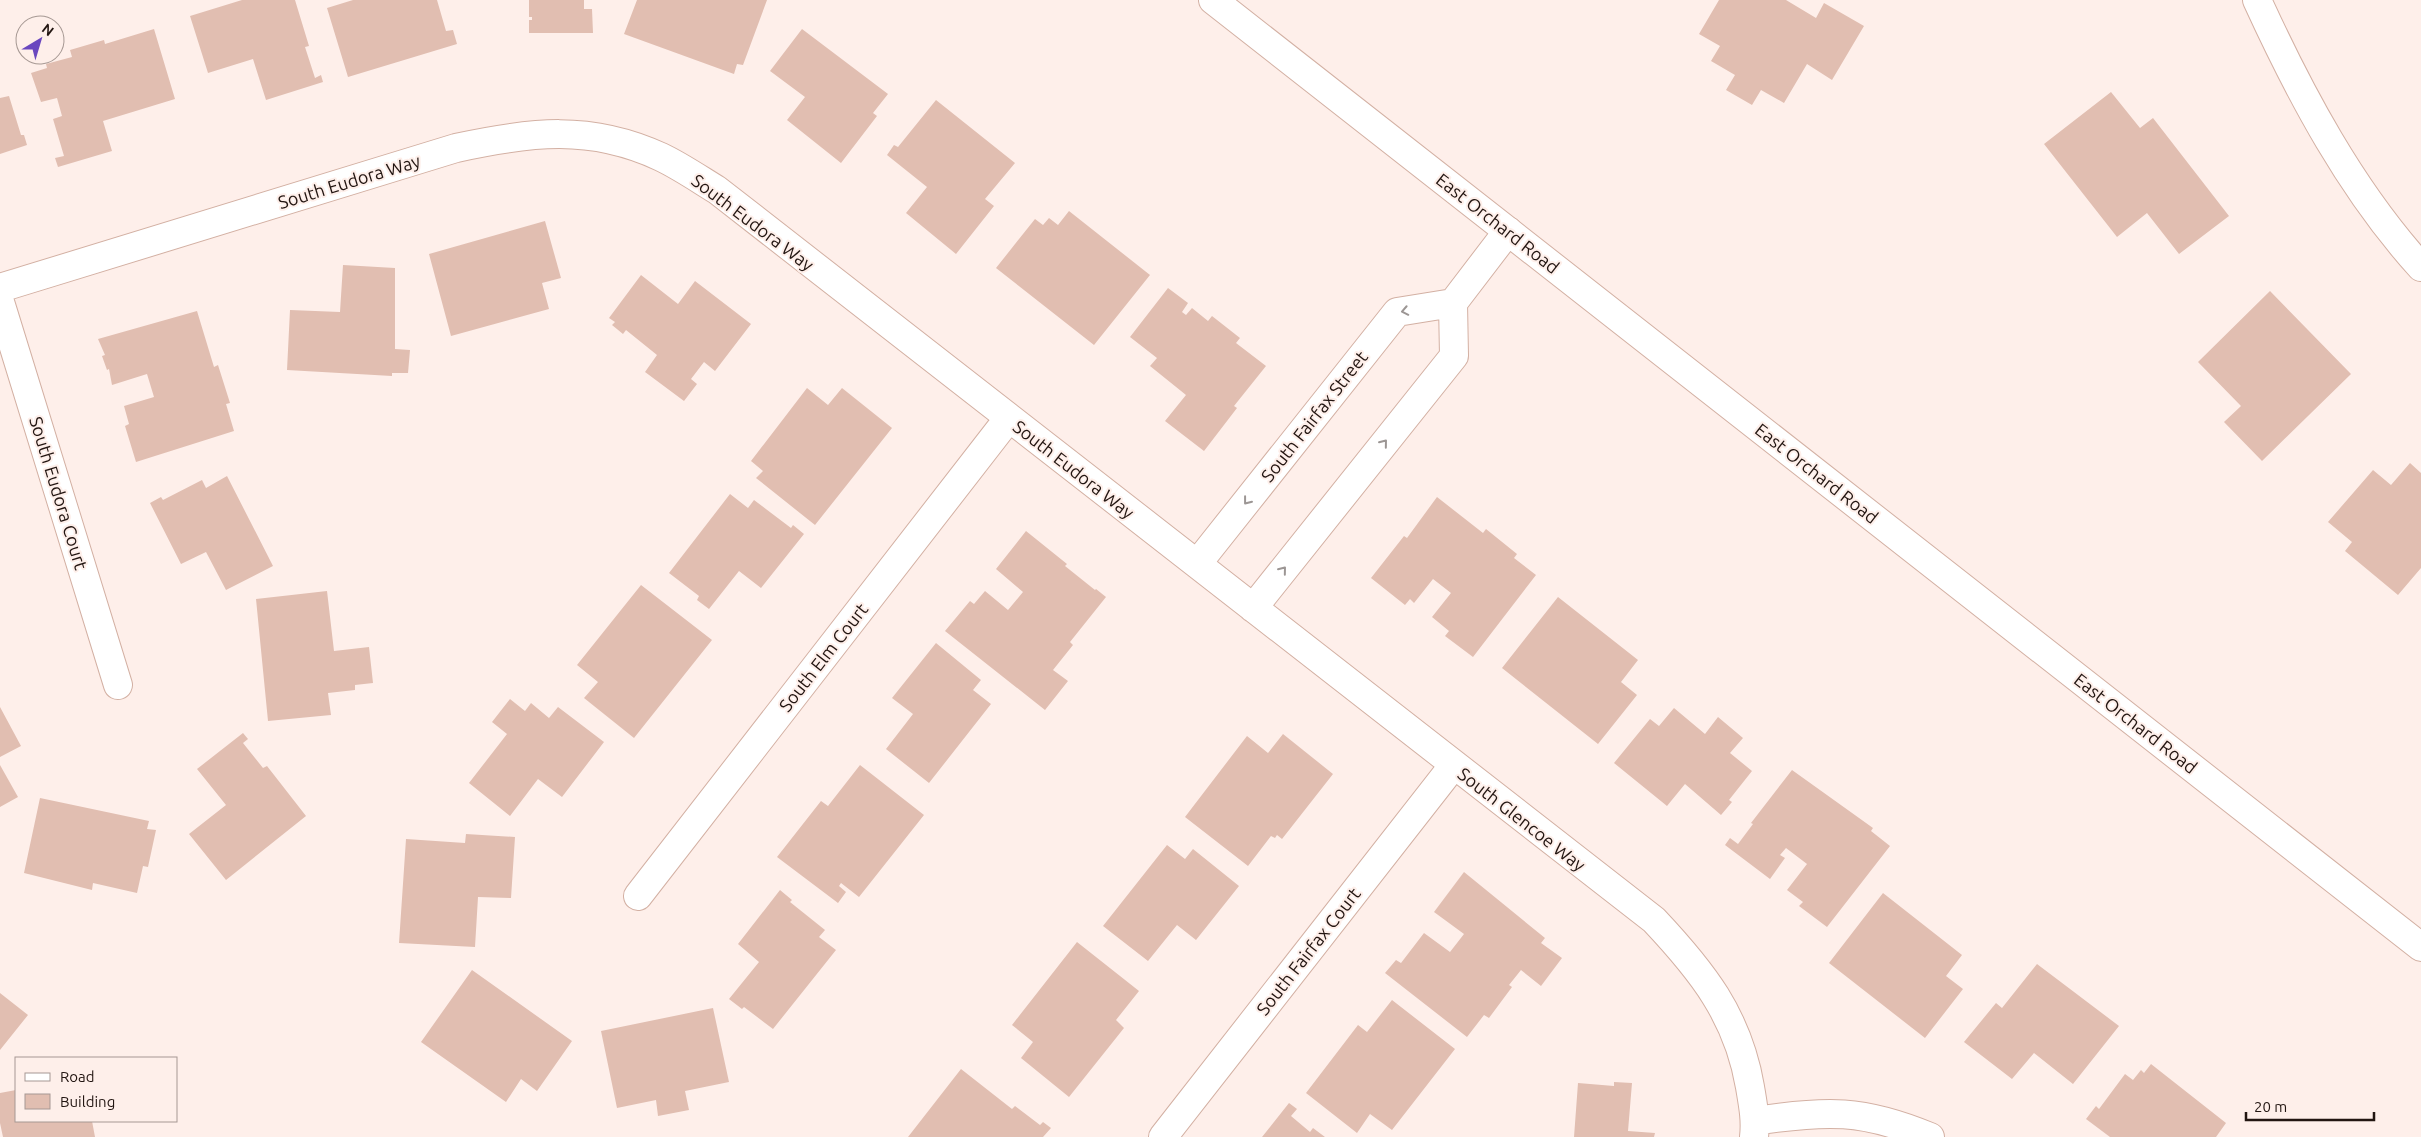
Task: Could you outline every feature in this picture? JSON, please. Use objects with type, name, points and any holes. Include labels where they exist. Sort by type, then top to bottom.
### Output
[{"type":"street","name":"East Orchard Road","points":[[1213,0],[2421,946]]},
{"type":"street","points":[[2257,0],[2288,68],[2326,136],[2358,185],[2406,250],[2421,267]]},
{"type":"street","name":"South Eudora Way","points":[[0,288],[456,148],[520,135],[564,133],[613,139],[662,157],[717,190],[1008,419],[1197,564]]},
{"type":"street","points":[[1252,608],[1454,356],[1453,303],[1508,231]]},
{"type":"street","name":"South Eudora Court","points":[[0,302],[118,685]]},
{"type":"street","name":"South Fairfax Street","points":[[1197,564],[1397,312],[1453,303]]},
{"type":"street","name":"South Elm Court","points":[[638,896],[1008,419]]},
{"type":"street","name":"South Glencoe Way","points":[[1197,564],[1453,766],[1654,920],[1686,953],[1710,985],[1732,1022],[1747,1067],[1754,1129]]},
{"type":"street","name":"South Fairfax Court","points":[[1163,1137],[1453,766]]},
{"type":"street","points":[[1754,1129],[1800,1114],[1837,1112],[1868,1116],[1905,1126],[1930,1137]]},
{"type":"building","points":[[242,0],[295,0],[309,46],[305,47],[315,78],[321,75],[323,82],[266,100],[253,59],[208,73],[190,16]]},
{"type":"building","points":[[353,0],[437,0],[446,31],[453,30],[457,44],[348,77],[327,8]]},
{"type":"building","points":[[529,0],[584,0],[584,9],[592,9],[593,33],[529,33],[529,20],[532,20],[532,17],[529,17]]},
{"type":"building","points":[[637,0],[767,0],[743,65],[737,64],[734,74],[624,34]]},
{"type":"building","points":[[1719,0],[1786,0],[1816,18],[1824,3],[1864,26],[1832,80],[1807,64],[1784,103],[1761,90],[1752,105],[1726,90],[1735,75],[1711,61],[1720,46],[1699,34]]},
{"type":"building","points":[[154,29],[175,99],[103,121],[112,151],[58,167],[55,158],[64,156],[53,119],[62,116],[57,98],[41,102],[31,73],[47,68],[46,65],[65,65],[65,59],[72,57],[70,50],[104,40],[105,44]]},
{"type":"building","points":[[802,29],[888,94],[873,113],[877,116],[841,163],[787,120],[805,97],[770,71]]},
{"type":"building","points":[[2111,92],[2140,128],[2153,118],[2229,216],[2179,254],[2147,213],[2117,237],[2044,144]]},
{"type":"building","points":[[9,96],[21,135],[24,135],[27,145],[0,154],[0,98]]},
{"type":"building","points":[[936,100],[1015,163],[985,199],[994,206],[956,254],[906,213],[927,187],[887,155],[894,145],[898,147]]},
{"type":"building","points":[[1069,211],[1150,275],[1094,345],[996,268],[1035,219],[1043,225],[1049,218],[1058,225]]},
{"type":"building","points":[[545,221],[561,278],[542,283],[549,309],[451,336],[429,254]]},
{"type":"building","points":[[343,265],[395,268],[395,349],[410,350],[408,373],[392,373],[392,376],[287,370],[290,310],[340,312]]},
{"type":"building","points":[[641,275],[678,304],[695,281],[751,324],[715,371],[704,362],[691,379],[697,384],[684,401],[645,372],[657,355],[626,330],[623,334],[612,325],[615,322],[609,318]]},
{"type":"building","points":[[1168,288],[1188,303],[1182,312],[1186,315],[1192,308],[1208,321],[1212,316],[1240,338],[1236,343],[1266,366],[1234,406],[1237,408],[1204,451],[1165,421],[1186,395],[1150,366],[1157,358],[1130,337]]},
{"type":"building","points":[[2270,291],[2351,374],[2262,461],[2224,422],[2241,406],[2198,362]]},
{"type":"building","points":[[197,311],[214,367],[218,365],[230,403],[226,404],[234,431],[136,462],[125,426],[129,424],[124,406],[154,397],[147,374],[112,385],[109,369],[107,370],[102,356],[105,355],[98,339]]},
{"type":"building","points":[[807,388],[828,405],[842,388],[892,428],[815,525],[756,478],[763,471],[751,461]]},
{"type":"building","points":[[2410,463],[2421,473],[2421,568],[2398,595],[2345,551],[2352,542],[2328,522],[2373,470],[2391,485]]},
{"type":"building","points":[[227,476],[273,566],[226,590],[206,552],[181,564],[150,503],[161,497],[163,500],[202,480],[206,488]]},
{"type":"building","points":[[730,494],[748,508],[754,500],[791,528],[793,525],[804,534],[761,588],[739,571],[709,609],[697,600],[699,596],[669,573]]},
{"type":"building","points":[[1437,497],[1483,533],[1486,529],[1517,554],[1514,558],[1536,575],[1473,657],[1445,636],[1449,631],[1432,617],[1451,593],[1433,579],[1414,603],[1410,599],[1405,605],[1371,578],[1404,536],[1407,538]]},
{"type":"building","points":[[1026,531],[1067,564],[1065,566],[1106,597],[1070,642],[1073,645],[1053,670],[1068,681],[1045,710],[945,631],[970,601],[974,604],[985,591],[1008,610],[1023,592],[996,569]]},
{"type":"building","points":[[641,585],[712,640],[634,738],[584,698],[598,682],[577,665]]},
{"type":"building","points":[[327,591],[334,651],[369,647],[373,683],[355,685],[355,690],[328,693],[331,715],[268,721],[256,599]]},
{"type":"building","points":[[1558,597],[1638,660],[1621,682],[1637,695],[1598,744],[1502,668]]},
{"type":"building","points":[[936,643],[981,680],[973,690],[991,704],[929,783],[886,749],[913,714],[892,698]]},
{"type":"building","points":[[510,699],[525,711],[531,703],[549,718],[558,707],[604,742],[562,797],[538,779],[510,816],[469,783],[507,734],[492,722]]},
{"type":"building","points":[[0,707],[21,746],[0,757]]},
{"type":"building","points":[[1674,708],[1705,734],[1718,717],[1743,738],[1730,753],[1752,771],[1729,800],[1732,802],[1721,815],[1685,784],[1667,806],[1614,763],[1650,719],[1659,726]]},
{"type":"building","points":[[243,733],[248,739],[243,743],[263,768],[267,766],[306,816],[226,880],[189,834],[226,805],[197,769]]},
{"type":"building","points":[[1283,734],[1333,774],[1282,839],[1277,835],[1275,838],[1271,836],[1248,866],[1185,817],[1247,736],[1268,753]]},
{"type":"building","points":[[0,765],[18,797],[0,807]]},
{"type":"building","points":[[860,765],[924,815],[859,897],[841,883],[839,886],[846,892],[838,903],[777,857],[821,801],[828,806]]},
{"type":"building","points":[[1792,770],[1873,828],[1871,831],[1890,846],[1827,927],[1799,906],[1803,902],[1787,890],[1807,864],[1786,848],[1780,855],[1785,858],[1770,879],[1725,845],[1730,838],[1738,844],[1753,824],[1751,823]]},
{"type":"building","points":[[40,798],[149,821],[147,829],[156,830],[148,867],[143,866],[137,893],[93,883],[92,890],[24,873]]},
{"type":"building","points":[[466,834],[515,837],[511,898],[478,897],[475,947],[399,943],[406,839],[465,843]]},
{"type":"building","points":[[1167,845],[1185,859],[1193,849],[1239,886],[1196,940],[1177,925],[1148,961],[1103,926]]},
{"type":"building","points":[[1464,872],[1545,938],[1541,943],[1562,958],[1541,986],[1521,970],[1509,985],[1512,987],[1489,1018],[1484,1015],[1467,1037],[1385,973],[1396,960],[1401,963],[1424,933],[1450,952],[1464,934],[1434,912]]},
{"type":"building","points":[[780,890],[792,900],[790,902],[825,930],[819,937],[836,950],[773,1029],[744,1007],[742,1009],[729,999],[759,962],[738,944]]},
{"type":"building","points":[[1883,893],[1962,955],[1946,976],[1963,989],[1925,1038],[1829,963]]},
{"type":"building","points":[[1077,942],[1139,991],[1116,1020],[1124,1028],[1069,1097],[1021,1058],[1033,1042],[1012,1025]]},
{"type":"building","points":[[2037,964],[2119,1026],[2073,1084],[2034,1053],[2012,1079],[1964,1042],[1996,1003],[2002,1008]]},
{"type":"building","points":[[472,970],[572,1041],[537,1091],[521,1079],[506,1102],[421,1042]]},
{"type":"building","points":[[0,993],[28,1015],[0,1050]]},
{"type":"building","points":[[1392,1000],[1455,1049],[1392,1130],[1370,1114],[1357,1133],[1306,1093],[1358,1025],[1367,1032]]},
{"type":"building","points":[[713,1008],[729,1082],[685,1091],[689,1110],[658,1116],[656,1100],[617,1108],[601,1031]]},
{"type":"building","points":[[2151,1064],[2226,1123],[2216,1137],[2110,1137],[2086,1119],[2096,1106],[2099,1109],[2125,1074],[2133,1080],[2141,1070],[2144,1073]]},
{"type":"building","points":[[961,1069],[1012,1109],[1015,1106],[1040,1125],[1043,1122],[1051,1128],[1043,1137],[908,1137]]},
{"type":"building","points":[[1614,1082],[1632,1083],[1628,1131],[1655,1133],[1654,1137],[1574,1137],[1578,1083],[1614,1086]]},
{"type":"building","points":[[15,1090],[15,1122],[92,1122],[95,1137],[3,1137],[0,1123],[0,1093]]},
{"type":"building","points":[[1289,1103],[1297,1109],[1291,1116],[1310,1132],[1313,1128],[1325,1137],[1262,1137]]}]
